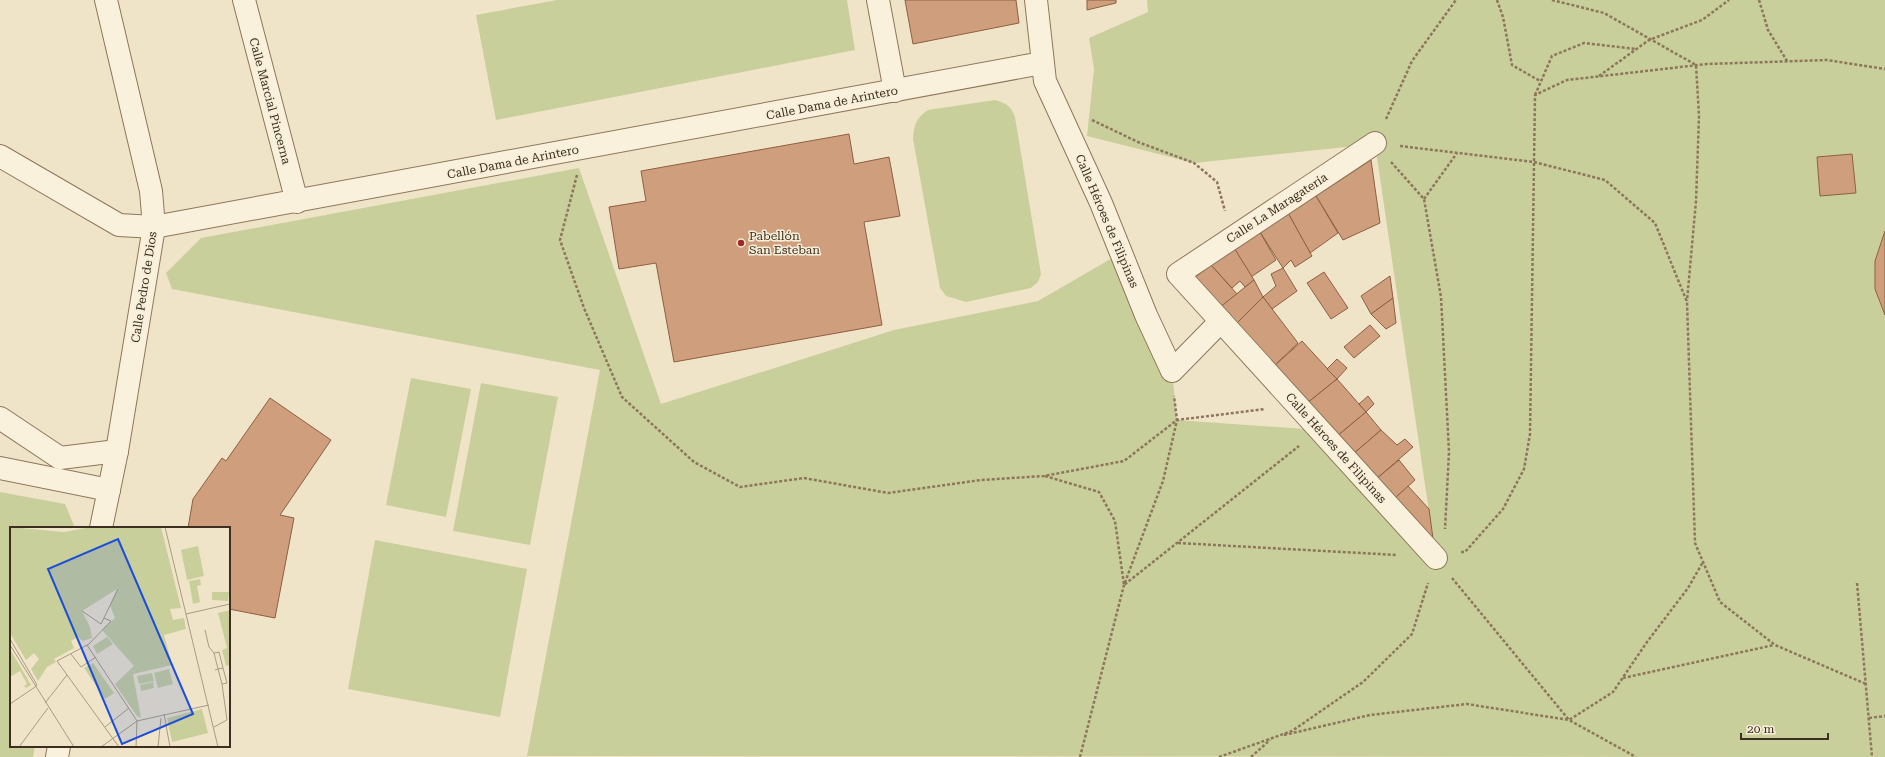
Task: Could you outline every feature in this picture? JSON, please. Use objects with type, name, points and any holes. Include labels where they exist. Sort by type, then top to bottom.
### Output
[{"type":"street","name":"Calle Pedro de Dios","points":[[101,527],[117,451],[154,228],[151,191],[106,0]]},
{"type":"street","name":"Calle Marcial Pincerna","points":[[244,0],[297,202]]},
{"type":"street","points":[[878,0],[896,91]]},
{"type":"street","name":"Calle Héroes de Filipinas","points":[[1036,0],[1045,81],[1057,104],[1101,203],[1146,315],[1172,371]]},
{"type":"street","name":"Calle Dama de Arintero","points":[[0,156],[119,225],[154,228],[1042,63]]},
{"type":"street","name":"Calle La Maragatería","points":[[1178,274],[1375,144]]},
{"type":"street","name":"Calle Héroes de Filipinas","points":[[1178,274],[1436,558]]},
{"type":"street","points":[[1172,371],[1221,321]]},
{"type":"street","points":[[0,418],[60,458],[117,451]]},
{"type":"street","points":[[0,468],[109,490]]},
{"type":"street","points":[[57,757],[59,747]]},
{"type":"path","points":[[1375,144],[1412,61],[1456,0]]},
{"type":"path","points":[[1497,0],[1503,17],[1512,65],[1540,81]]},
{"type":"path","points":[[1552,0],[1604,13],[1649,40],[1696,65]]},
{"type":"path","points":[[1598,76],[1649,40],[1702,20],[1729,0]]},
{"type":"path","points":[[1759,0],[1768,30],[1788,61]]},
{"type":"path","points":[[1178,543],[1436,558],[1465,552],[1503,509],[1524,469],[1530,434],[1535,95],[1552,56],[1584,43],[1636,49]]},
{"type":"path","points":[[1535,95],[1567,80],[1696,65],[1827,60],[1885,69]]},
{"type":"path","points":[[1696,65],[1699,116],[1696,201],[1687,302],[1695,543],[1720,602],[1774,645],[1866,684]]},
{"type":"path","points":[[1057,104],[1138,142],[1194,163],[1217,182],[1226,213],[1235,236]]},
{"type":"path","points":[[1375,144],[1534,162],[1605,180],[1655,223],[1687,302]]},
{"type":"path","points":[[1219,757],[1292,731],[1363,682],[1412,634],[1436,558],[1445,536],[1449,452],[1441,297],[1424,199],[1375,144]]},
{"type":"path","points":[[1424,199],[1457,153]]},
{"type":"path","points":[[579,168],[560,240],[584,308],[622,397],[694,462],[740,487],[804,478],[888,494],[981,480],[1044,476],[1124,461],[1177,420],[1297,404]]},
{"type":"path","points":[[1080,757],[1124,585],[1162,481],[1177,420],[1172,371]]},
{"type":"path","points":[[1124,585],[1319,430]]},
{"type":"path","points":[[1044,476],[1099,492],[1115,521],[1124,585]]},
{"type":"path","points":[[1436,558],[1569,720]]},
{"type":"path","points":[[1569,720],[1612,692],[1647,642],[1688,588],[1703,562]]},
{"type":"path","points":[[1857,583],[1872,757]]},
{"type":"path","points":[[1622,678],[1774,645]]},
{"type":"path","points":[[1251,757],[1272,738],[1370,715],[1467,704],[1569,720],[1636,757]]},
{"type":"path","points":[[1869,718],[1885,716]]},
{"type":"green space","points":[[557,0],[847,0],[855,50],[496,120],[476,15]]},
{"type":"green space","points":[[1147,0],[1885,0],[1885,757],[527,756],[600,370],[172,289],[166,273],[201,238],[579,168],[661,404],[894,330],[1038,301],[1121,253],[1172,371],[1177,420],[1319,430],[1434,546],[1375,144],[1194,163],[1087,136],[1094,69],[1089,38],[1148,12]]},
{"type":"green space","points":[[995,100],[1008,106],[1012,110],[1015,117],[1041,274],[1038,282],[1031,288],[966,302],[946,296],[940,288],[913,134],[918,119],[928,110]]},
{"type":"green space","points":[[411,378],[471,389],[446,517],[386,505]]},
{"type":"green space","points":[[481,383],[558,397],[530,545],[453,531]]},
{"type":"green space","points":[[0,492],[65,504],[75,527],[10,527],[10,747],[35,747],[33,757],[0,757]]},
{"type":"green space","points":[[375,540],[527,569],[500,717],[348,689]]},
{"type":"building","points":[[905,0],[1016,0],[1019,23],[913,44]]},
{"type":"building","points":[[1087,0],[1116,0],[1116,3],[1087,10]]},
{"type":"building","name":"Pabellón San Esteban","points":[[849,134],[854,164],[889,157],[900,216],[864,222],[882,325],[674,362],[656,263],[619,269],[609,207],[646,201],[641,171]]},
{"type":"building","points":[[1852,154],[1856,193],[1820,196],[1817,157]]},
{"type":"building","points":[[1371,160],[1380,223],[1343,240],[1316,196]]},
{"type":"building","points":[[1316,196],[1338,233],[1310,253],[1288,213]]},
{"type":"building","points":[[1288,213],[1312,256],[1295,267],[1291,260],[1283,268],[1260,232]]},
{"type":"building","points":[[1885,231],[1885,315],[1875,289],[1875,261]]},
{"type":"building","points":[[1260,232],[1276,260],[1251,277],[1233,246]]},
{"type":"building","points":[[1233,246],[1254,280],[1245,287],[1240,281],[1232,288],[1211,265]]},
{"type":"building","points":[[1211,265],[1237,294],[1219,308],[1193,279]]},
{"type":"building","points":[[1283,268],[1297,291],[1272,309],[1263,297],[1276,286],[1271,274]]},
{"type":"building","points":[[1324,272],[1348,308],[1331,319],[1307,283]]},
{"type":"building","points":[[1390,276],[1393,298],[1371,314],[1361,296]]},
{"type":"building","points":[[1254,280],[1263,297],[1235,325],[1219,308]]},
{"type":"building","points":[[1263,297],[1298,343],[1273,367],[1235,325]]},
{"type":"building","points":[[1393,298],[1396,323],[1386,329],[1371,314]]},
{"type":"building","points":[[1370,325],[1380,336],[1354,358],[1344,347]]},
{"type":"building","points":[[1302,341],[1337,379],[1306,404],[1273,367]]},
{"type":"building","points":[[1337,359],[1347,368],[1337,379],[1327,369]]},
{"type":"building","points":[[1337,379],[1366,412],[1336,437],[1306,404]]},
{"type":"building","points":[[1368,396],[1374,404],[1366,412],[1359,404]]},
{"type":"building","points":[[270,398],[331,440],[280,515],[294,518],[275,618],[230,609],[230,527],[188,527],[193,499],[222,458],[226,461]]},
{"type":"building","points":[[1366,412],[1381,430],[1352,455],[1336,437]]},
{"type":"building","points":[[1381,430],[1397,445],[1405,439],[1413,447],[1375,480],[1352,455]]},
{"type":"building","points":[[1399,460],[1415,480],[1393,500],[1375,480]]},
{"type":"building","points":[[1408,486],[1429,509],[1434,546],[1393,500]]},
{"type":"place","name":"Pabellón San Esteban","points":[[741,243]]}]
